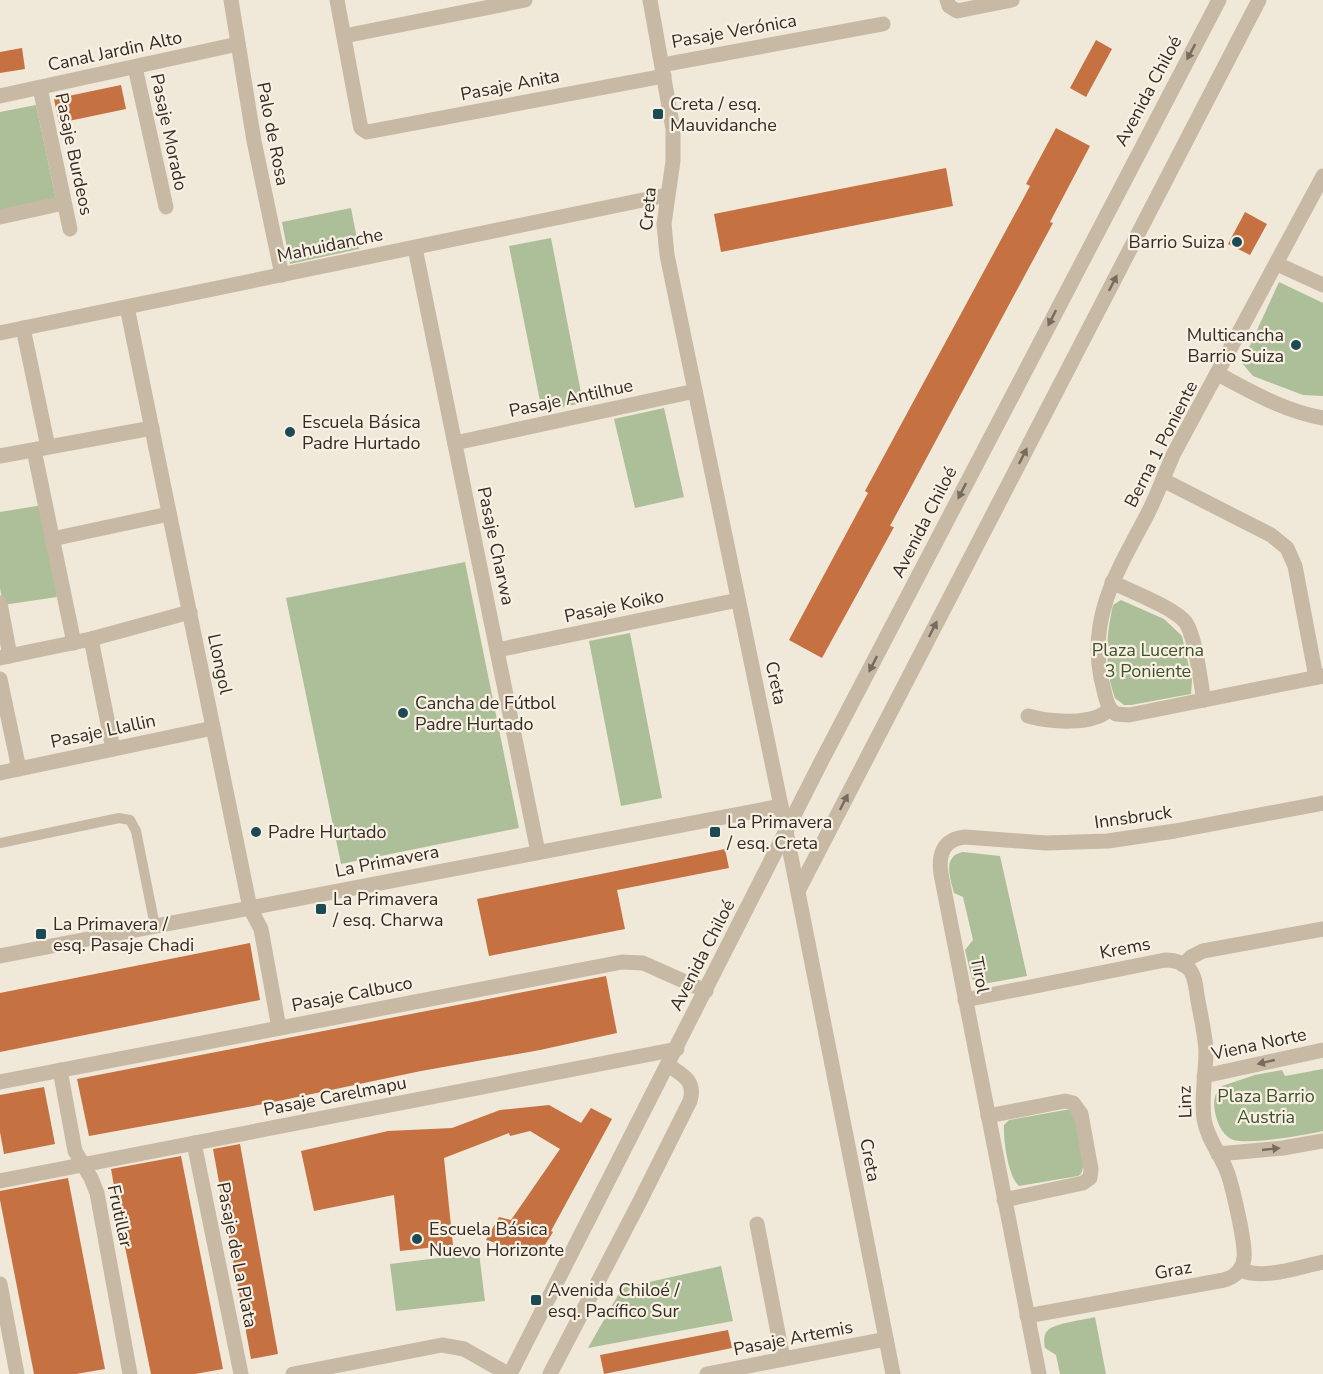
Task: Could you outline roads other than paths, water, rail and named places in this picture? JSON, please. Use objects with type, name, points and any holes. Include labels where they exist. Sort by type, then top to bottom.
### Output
[{"type":"street","name":"Palo de Rosa","points":[[231,0],[254,141],[282,275]]},
{"type":"street","points":[[337,0],[344,36],[525,0]]},
{"type":"street","name":"Creta","points":[[650,0],[671,114],[674,147],[663,224],[664,240],[781,806],[893,1374]]},
{"type":"street","points":[[950,5],[961,11],[1012,0]]},
{"type":"street","name":"Avenida Chiloé","points":[[509,1374],[1144,140],[1219,0]]},
{"type":"street","points":[[798,891],[1256,1]]},
{"type":"street","name":"Pasaje Verónica","points":[[663,70],[884,24]]},
{"type":"street","name":"Pasaje Anita","points":[[344,36],[360,124],[363,130],[371,132],[663,70]]},
{"type":"street","name":"Canal Jardin Alto","points":[[0,96],[238,44]]},
{"type":"street","name":"Pasaje Morado","points":[[135,67],[166,207]]},
{"type":"street","name":"Pasaje Burdeos","points":[[40,88],[70,229]]},
{"type":"street","name":"Berna 1 Poniente","points":[[1110,709],[1100,672],[1098,633],[1103,607],[1112,582],[1174,453],[1323,176]]},
{"type":"street","name":"Mahuidanche","points":[[0,333],[667,195]]},
{"type":"street","points":[[0,217],[64,203]]},
{"type":"street","name":"Pasaje Charwa","points":[[415,248],[538,852]]},
{"type":"street","points":[[1277,264],[1323,285]]},
{"type":"street","name":"Llongol","points":[[127,307],[250,908],[261,929],[279,1028]]},
{"type":"street","points":[[23,328],[52,539],[74,643]]},
{"type":"street","points":[[1218,374],[1287,409],[1323,418]]},
{"type":"street","name":"Pasaje Antilhue","points":[[455,443],[695,392]]},
{"type":"street","points":[[0,456],[152,428]]},
{"type":"street","points":[[1028,716],[1050,721],[1074,721],[1100,717],[1110,709],[1116,714],[1129,715],[1319,676],[1295,566],[1287,548],[1271,535],[1163,480]]},
{"type":"street","points":[[52,539],[169,514]]},
{"type":"street","points":[[1112,582],[1171,611],[1186,623],[1192,640],[1204,700]]},
{"type":"street","name":"Pasaje Koiko","points":[[497,650],[738,600]]},
{"type":"street","points":[[0,603],[5,657],[74,643],[189,612]]},
{"type":"street","points":[[90,639],[113,749]]},
{"type":"street","points":[[0,679],[19,769]]},
{"type":"street","name":"Pasaje Llallin","points":[[0,773],[213,728]]},
{"type":"street","name":"Innsbruck","points":[[948,844],[952,840],[965,837],[1046,843],[1108,842],[1323,803]]},
{"type":"street","name":"La Primavera","points":[[0,956],[781,806]]},
{"type":"street","name":"Tirol","points":[[948,844],[940,854],[940,866],[1039,1374]]},
{"type":"street","points":[[1183,964],[1195,954],[1203,951],[1323,929]]},
{"type":"street","name":"Krems","points":[[965,1000],[1165,960],[1183,964]]},
{"type":"street","name":"Pasaje Calbuco","points":[[0,1082],[622,962],[644,963],[706,991]]},
{"type":"street","name":"Linz","points":[[1183,964],[1191,972],[1195,984],[1205,1040],[1204,1119],[1207,1131],[1229,1178],[1235,1201],[1244,1253],[1240,1270]]},
{"type":"street","name":"Pasaje Carelmapu","points":[[0,1181],[676,1048]]},
{"type":"street","name":"Viena Norte","points":[[1204,1076],[1323,1050]]},
{"type":"street","points":[[550,1374],[690,1101],[692,1094],[687,1077],[668,1065]]},
{"type":"street","name":"Frutillar","points":[[60,1070],[73,1144],[97,1192],[130,1374]]},
{"type":"street","points":[[988,1116],[1070,1101],[1079,1109],[1083,1125],[1092,1173],[1087,1182],[1004,1200]]},
{"type":"street","points":[[1218,1154],[1283,1148],[1323,1141]]},
{"type":"street","name":"Pasaje de La Plata","points":[[194,1143],[241,1374]]},
{"type":"street","points":[[757,1224],[783,1359]]},
{"type":"street","points":[[1240,1270],[1265,1274],[1323,1262]]},
{"type":"street","name":"Graz","points":[[1027,1316],[1224,1280],[1234,1276],[1240,1270]]},
{"type":"street","points":[[0,1284],[17,1374]]},
{"type":"street","name":"Pasaje Artemis","points":[[707,1374],[886,1339]]},
{"type":"street","points":[[293,1374],[442,1345],[465,1349],[509,1374]]},
{"type":"lane","points":[[0,843],[119,818],[130,820],[136,831],[155,926]]},
{"type":"place","name":"Creta / esq. Mauvidanche","points":[[658,114]]},
{"type":"place","name":"Barrio Suiza","points":[[1237,242]]},
{"type":"place","name":"Multicancha Barrio Suiza","points":[[1296,345]]},
{"type":"place","name":"Escuela Básica Padre Hurtado","points":[[290,432]]},
{"type":"place","name":"Cancha de Fútbol Padre Hurtado","points":[[403,713]]},
{"type":"place","name":"Padre Hurtado","points":[[256,832]]},
{"type":"place","name":"La Primavera / esq. Creta","points":[[715,832]]},
{"type":"place","name":"La Primavera / esq. Charwa","points":[[321,909]]},
{"type":"place","name":"La Primavera / esq. Pasaje Chadi","points":[[41,934]]},
{"type":"place","name":"Escuela Básica Nuevo Horizonte","points":[[417,1239]]},
{"type":"place","name":"Avenida Chiloé / esq. Pacífico Sur","points":[[536,1300]]},
{"type":"park label","name":"Plaza Lucerna 3 Poniente","points":[[1148,660]]},
{"type":"park label","name":"Plaza Barrio Austria","points":[[1266,1106]]}]
